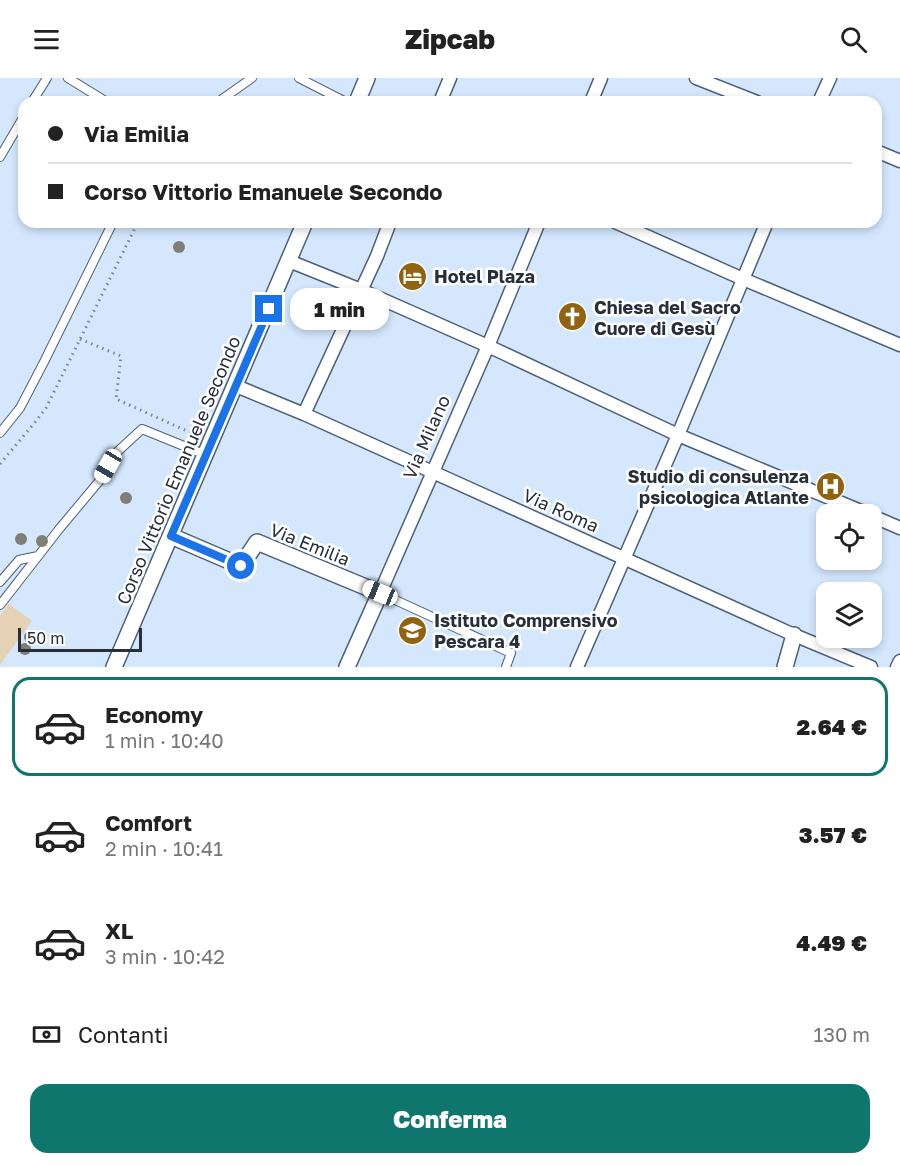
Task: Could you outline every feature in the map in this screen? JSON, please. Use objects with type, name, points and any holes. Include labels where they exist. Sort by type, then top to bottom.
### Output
[{"type":"street","points":[[360,96],[367,78]]},
{"type":"street","points":[[442,96],[450,78]]},
{"type":"street","points":[[594,96],[601,78]]},
{"type":"street","points":[[696,78],[716,82],[745,96]]},
{"type":"street","points":[[822,96],[830,78]]},
{"type":"street","points":[[882,154],[900,162]]},
{"type":"street","name":"Corso Vittorio Emanuele Secondo","points":[[114,667],[303,228]]},
{"type":"street","points":[[304,414],[387,228]]},
{"type":"street","name":"Via Milano","points":[[347,667],[488,346],[537,228]]},
{"type":"street","points":[[628,228],[900,345]]},
{"type":"street","points":[[577,667],[626,558],[764,228]]},
{"type":"street","points":[[289,261],[488,346],[678,435],[844,504]]},
{"type":"street","name":"Via Roma","points":[[236,386],[304,414],[794,635],[871,667]]},
{"type":"street","points":[[882,520],[900,528]]},
{"type":"street","name":"Via Emilia","points":[[171,536],[241,566],[257,542],[380,593]]},
{"type":"street","points":[[784,667],[794,635]]},
{"type":"street","points":[[897,667],[900,661]]},
{"type":"lane","points":[[37,96],[47,78]]},
{"type":"lane","points":[[68,78],[80,81],[99,96]]},
{"type":"lane","points":[[226,96],[252,78]]},
{"type":"lane","points":[[300,78],[334,96]]},
{"type":"lane","points":[[0,156],[18,126]]},
{"type":"lane","points":[[0,433],[20,408],[110,228]]},
{"type":"lane","points":[[0,605],[100,479],[116,453],[142,429],[208,449]]},
{"type":"lane","points":[[0,582],[19,560],[38,556]]},
{"type":"lane","points":[[380,593],[511,653],[506,667]]},
{"type":"path","points":[[0,464],[46,408],[135,228]]},
{"type":"path","points":[[80,339],[121,356],[116,399],[208,449]]},
{"type":"shaded area","points":[[9,604],[32,621],[0,665],[0,616]]},
{"type":"place","name":"Hotel Plaza","points":[[413,276]]},
{"type":"place","name":"Chiesa del Sacro Cuore di Gesù","points":[[573,317]]},
{"type":"place","name":"Studio di consulenza psicologica Atlante","points":[[830,486]]},
{"type":"place","name":"Istituto Comprensivo Pescara 4","points":[[413,630]]},
{"type":"route","points":[[241,566],[171,536],[269,309]]}]
